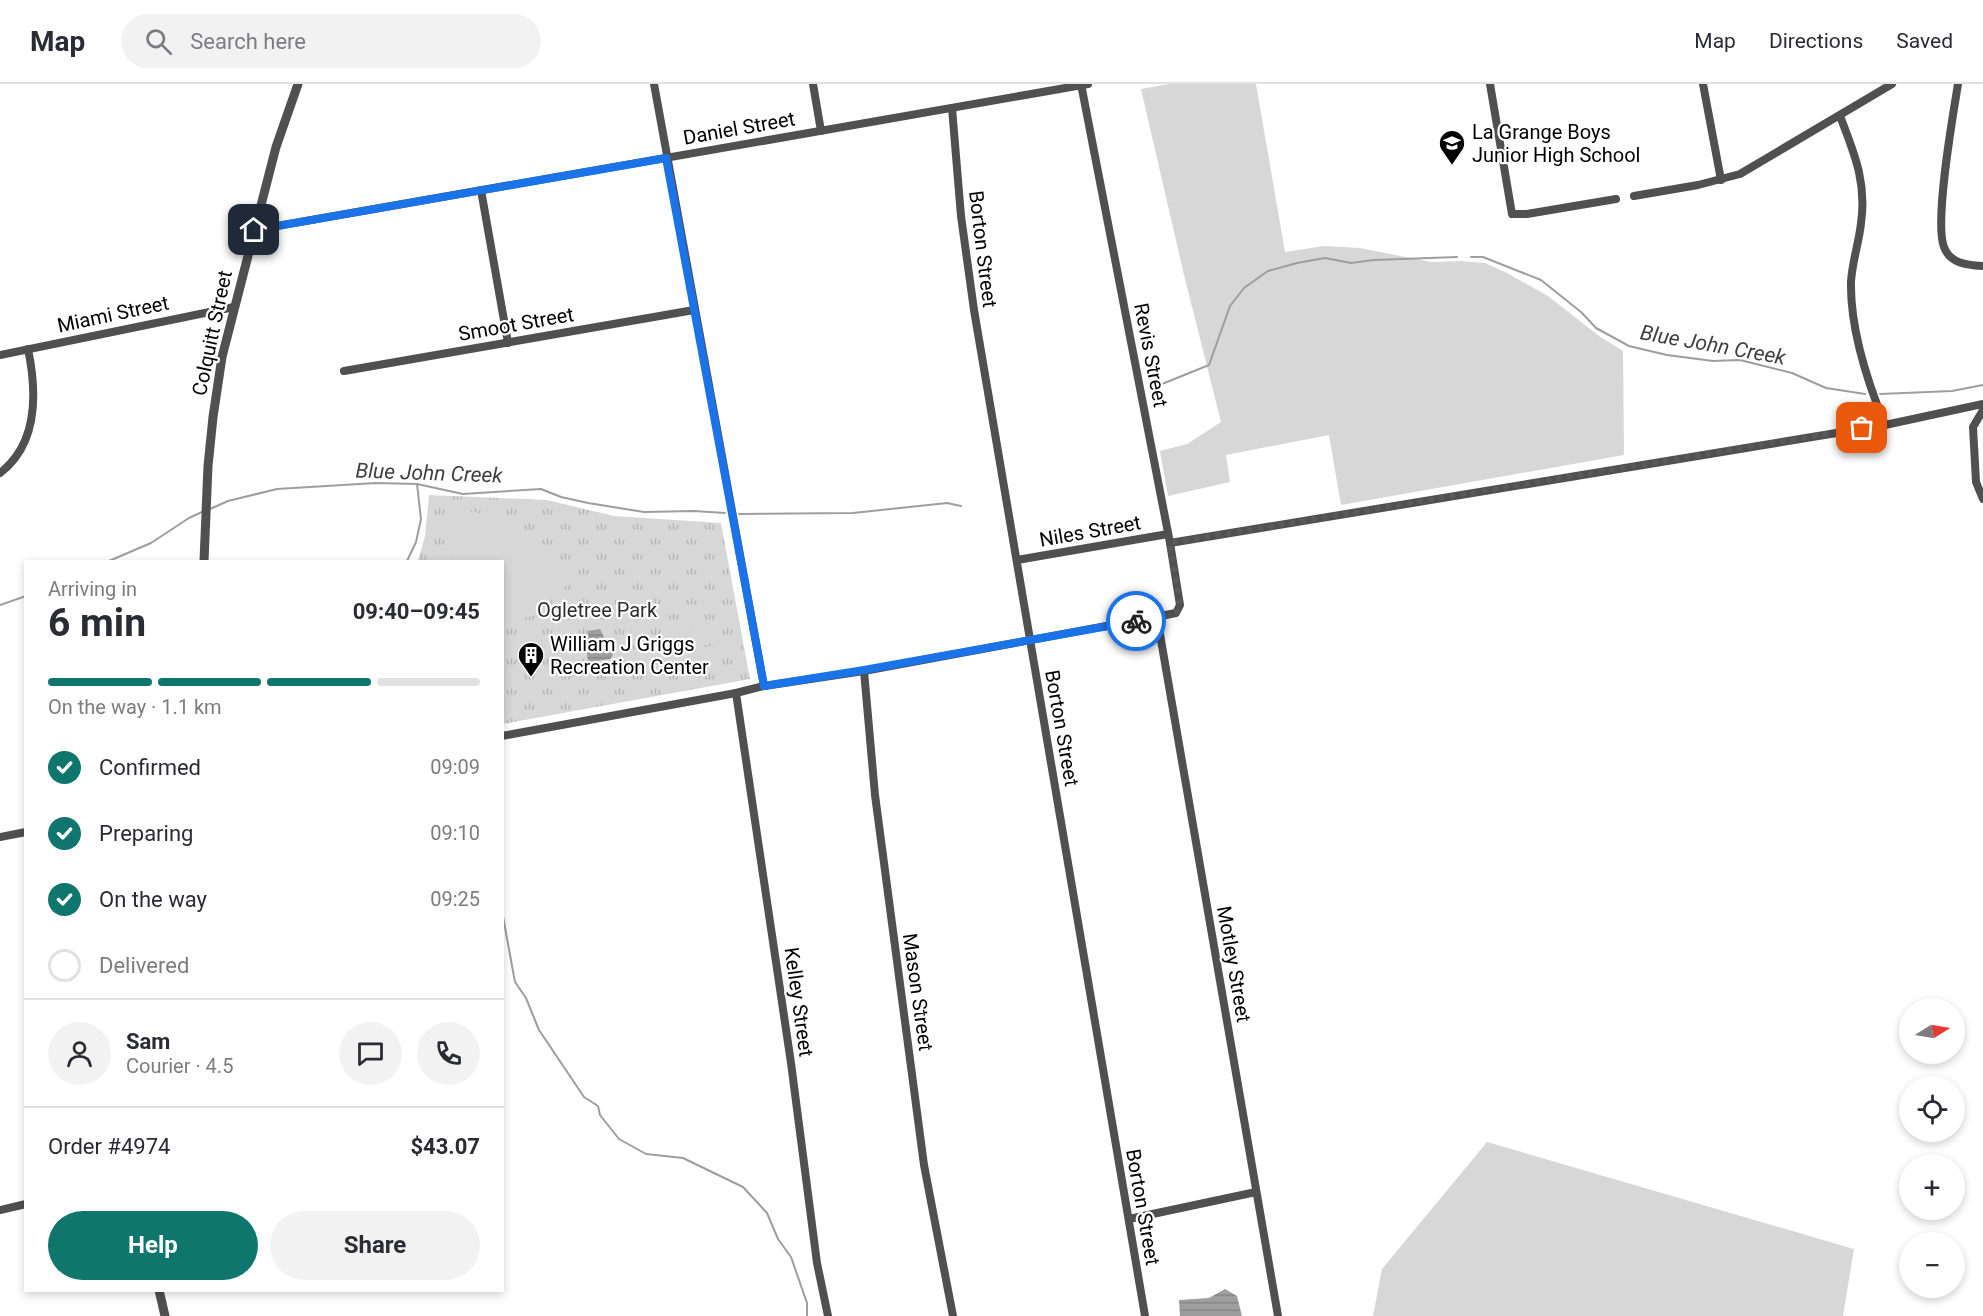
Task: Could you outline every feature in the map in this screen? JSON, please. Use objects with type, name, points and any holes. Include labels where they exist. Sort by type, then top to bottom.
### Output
[{"type":"street","name":"Colquitt Street","points":[[204,560],[208,466],[222,357],[276,147],[298,84]]},
{"type":"street","points":[[654,84],[764,686]]},
{"type":"street","points":[[813,84],[821,130]]},
{"type":"street","name":"Daniel Street","points":[[254,230],[1083,84]]},
{"type":"street","name":"Revis Street","points":[[1083,84],[1180,605],[1176,614],[1156,617]]},
{"type":"street","points":[[1490,84],[1512,214],[1527,214],[1616,199]]},
{"type":"street","points":[[1703,84],[1721,180]]},
{"type":"street","points":[[1634,196],[1721,180],[1740,174],[1892,84]]},
{"type":"street","points":[[1958,84],[1941,209],[1944,247],[1952,258],[1963,265],[1983,266]]},
{"type":"street","name":"Borton Street","points":[[952,108],[961,216],[974,310],[1145,1316]]},
{"type":"street","points":[[1840,116],[1857,159],[1862,187],[1862,223],[1854,256],[1851,283],[1857,338],[1871,389],[1885,425]]},
{"type":"street","points":[[481,190],[508,343]]},
{"type":"street","name":"Miami Street","points":[[0,355],[234,307]]},
{"type":"street","name":"Smoot Street","points":[[345,370],[694,310]]},
{"type":"street","points":[[0,473],[14,461],[32,424],[32,369],[28,349]]},
{"type":"street","name":"Niles Street","points":[[1170,543],[1885,425],[1983,404]]},
{"type":"street","points":[[1983,410],[1973,427],[1976,482],[1983,499]]},
{"type":"street","name":"Niles Street","points":[[1017,560],[1168,534]]},
{"type":"street","points":[[504,735],[1156,617]]},
{"type":"street","name":"Motley Street","points":[[1156,617],[1278,1316]]},
{"type":"street","name":"Mason Street","points":[[864,670],[875,795],[924,1165],[952,1316]]},
{"type":"street","name":"Kelley Street","points":[[736,693],[791,1063],[817,1263],[828,1316]]},
{"type":"street","points":[[0,837],[24,832]]},
{"type":"street","points":[[1129,1219],[1256,1192]]},
{"type":"street","points":[[0,1210],[24,1204]]},
{"type":"street","points":[[159,1292],[165,1316]]},
{"type":"green space","points":[[1170,84],[1256,84],[1285,252],[1324,246],[1360,248],[1431,262],[1485,263],[1548,296],[1599,336],[1623,351],[1624,455],[1341,505],[1329,435],[1226,455],[1230,482],[1168,496],[1160,451],[1187,444],[1221,422],[1141,89]]},
{"type":"green space","name":"Ogletree Park","points":[[429,495],[547,500],[614,516],[721,523],[750,679],[504,724],[504,560],[418,560],[425,536]]},
{"type":"green space","points":[[449,510],[468,511],[504,521],[536,539],[549,552],[567,585],[533,616],[504,621],[504,560],[453,560]]},
{"type":"green space","points":[[713,626],[716,641],[688,645],[685,630]]},
{"type":"green space","points":[[717,645],[719,661],[691,665],[688,650]]},
{"type":"green space","points":[[1487,1142],[1854,1249],[1843,1316],[1373,1316],[1382,1269]]},
{"type":"shaded area","points":[[600,629],[613,655],[610,659],[589,662],[588,631]]},
{"type":"shaded area","points":[[1225,1289],[1237,1296],[1242,1316],[1180,1316],[1179,1300],[1209,1298]]},
{"type":"waterway","name":"Blue John Creek","points":[[1157,386],[1209,365],[1230,306],[1244,288],[1268,271],[1325,258],[1351,263],[1457,257]]},
{"type":"waterway","name":"Blue John Creek","points":[[1471,257],[1483,257],[1541,280],[1581,312],[1596,328],[1629,346],[1667,355],[1713,361],[1740,360],[1792,373],[1826,388],[1865,394]]},
{"type":"waterway","name":"Blue John Creek","points":[[1880,394],[1952,391],[1983,385]]},
{"type":"waterway","name":"Blue John Creek","points":[[210,509],[228,501],[277,489],[376,483],[417,484],[463,494],[541,489],[561,497],[644,512],[725,513]]},
{"type":"waterway","points":[[407,560],[416,542],[421,519],[417,484]]},
{"type":"waterway","name":"Blue John Creek","points":[[739,514],[853,513],[947,503],[961,506]]},
{"type":"waterway","name":"Blue John Creek","points":[[111,560],[151,543],[202,512]]},
{"type":"waterway","name":"Blue John Creek","points":[[0,605],[24,597]]},
{"type":"waterway","points":[[504,922],[515,982],[526,998],[539,1030],[584,1097],[598,1106],[600,1115],[619,1139],[646,1154],[683,1158],[743,1187],[767,1213],[778,1239],[791,1257],[807,1303],[807,1316]]},
{"type":"way so far","points":[[1136,621],[1176,614],[1180,605],[1170,543],[1862,428]]},
{"type":"place","name":"La Grange Boys Junior High School","points":[[1452,166]]},
{"type":"place","name":"William J Griggs Recreation Center","points":[[531,678]]},
{"type":"route","points":[[254,230],[666,158],[764,686],[1136,621]]}]
